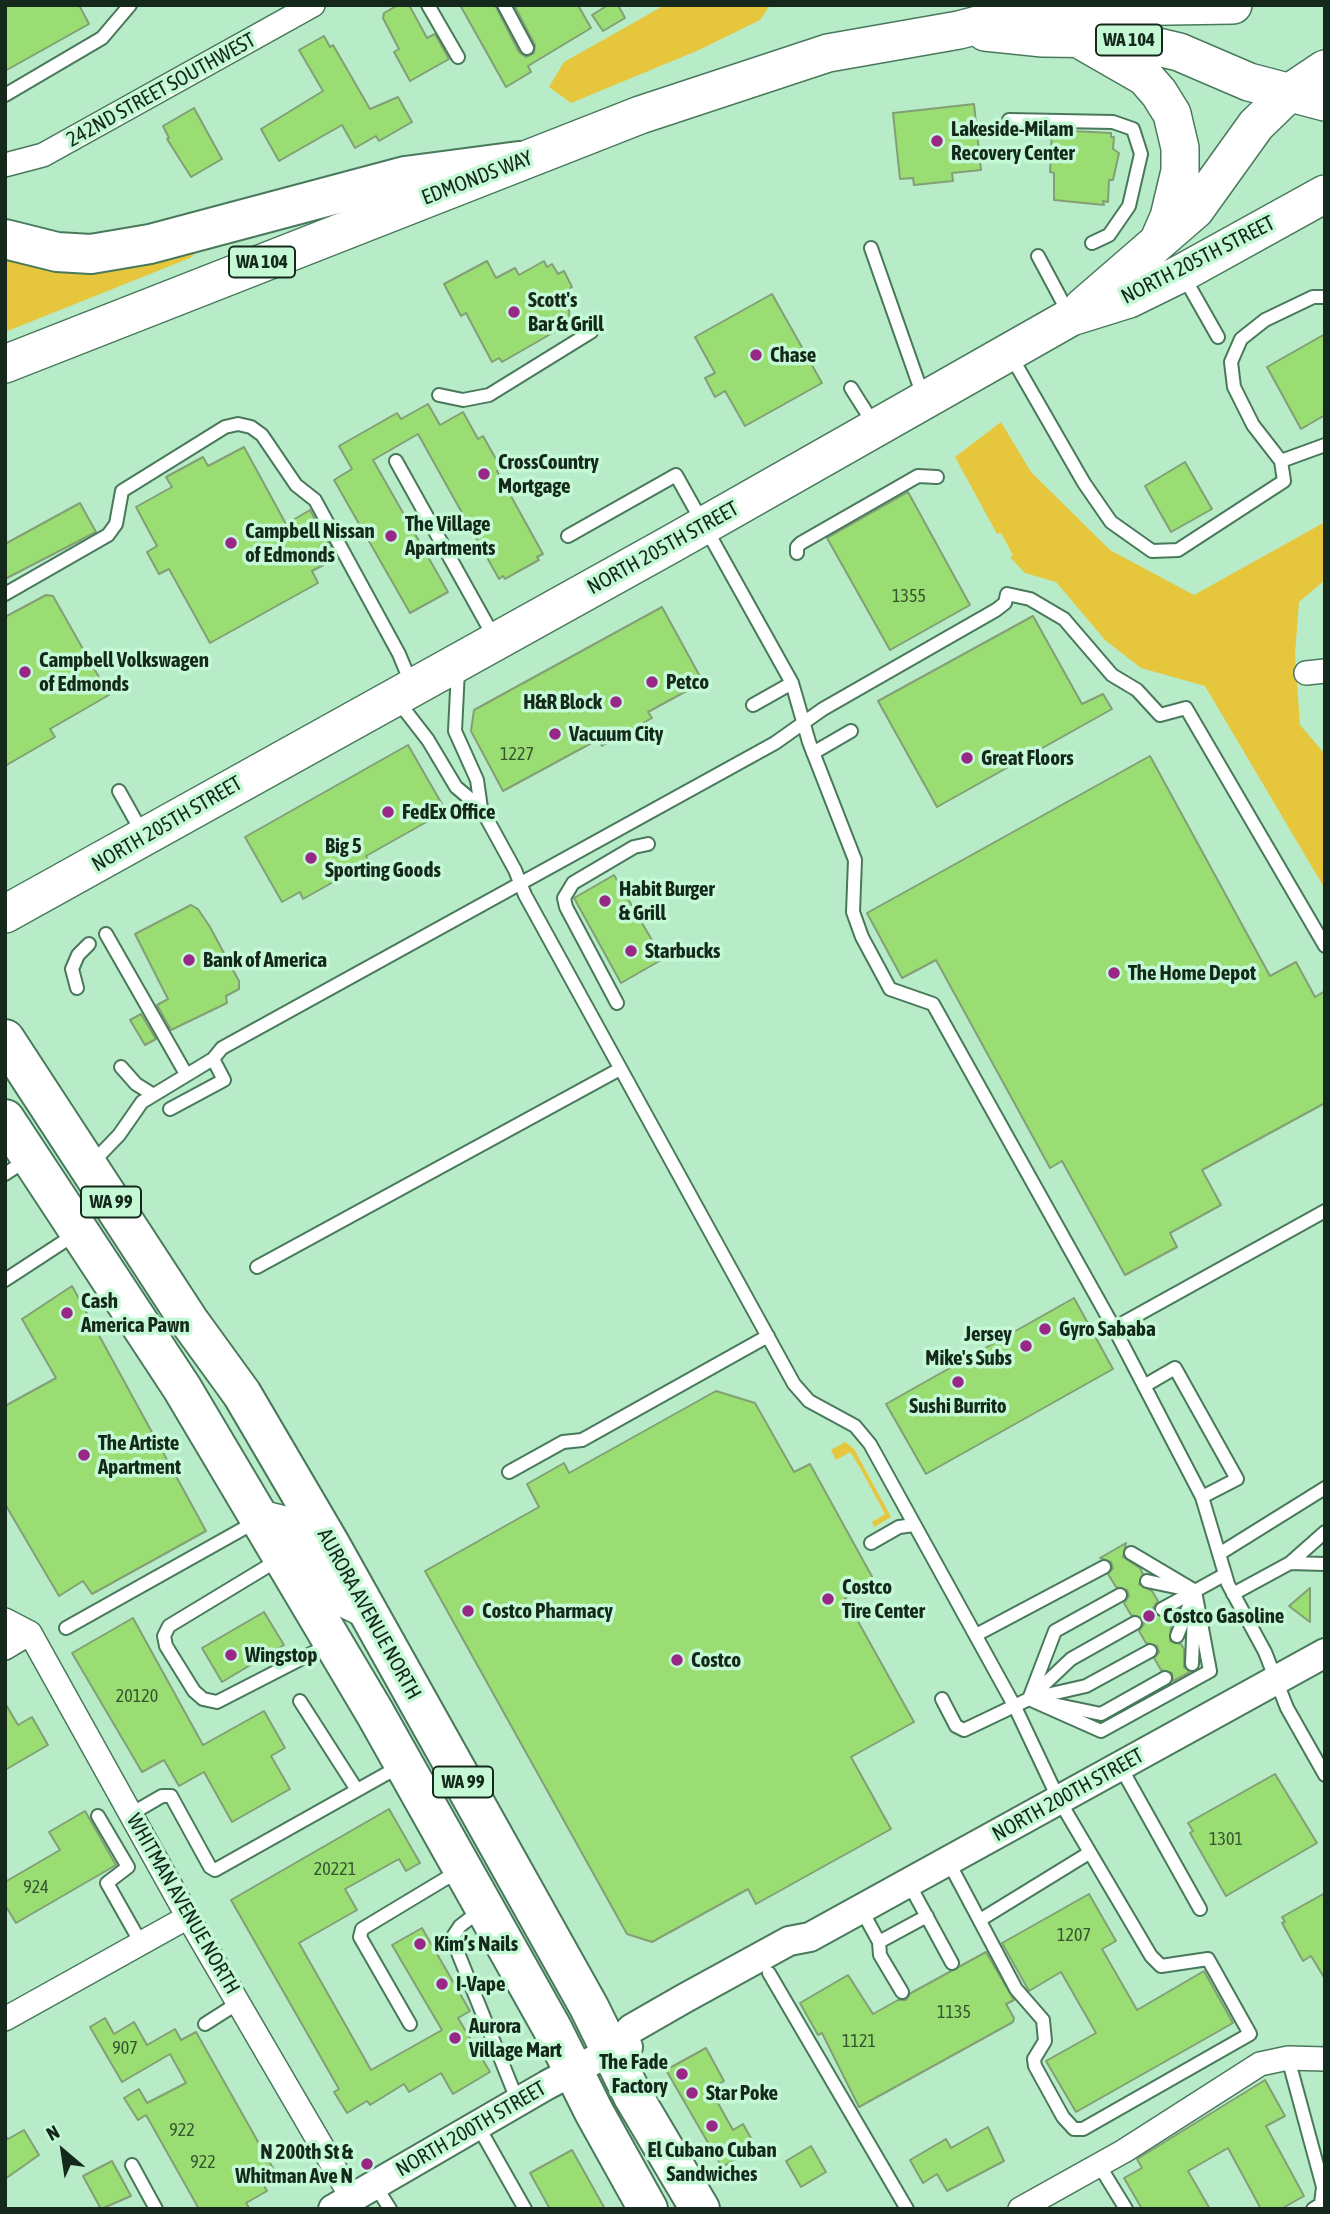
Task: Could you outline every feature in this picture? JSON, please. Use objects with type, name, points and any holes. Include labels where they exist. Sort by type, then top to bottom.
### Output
[{"type":"highway","points":[[5,239],[57,252],[90,254],[150,244],[405,176],[519,161]]},
{"type":"highway","name":"AURORA AVENUE NORTH","points":[[5,1039],[189,1321],[242,1394],[366,1609],[660,2144],[700,2209]]},
{"type":"highway","name":"AURORA AVENUE NORTH","points":[[5,1119],[18,1166],[80,1231],[182,1388],[404,1763],[648,2209]]},
{"type":"main road","name":"EDMONDS WAY","points":[[5,364],[519,161],[716,88],[828,53],[960,30],[1042,8],[1233,5]]},
{"type":"main road","name":"EDMONDS WAY","points":[[960,30],[1042,37],[1107,37],[1163,47],[1249,82],[1325,102]]},
{"type":"main road","points":[[1070,37],[1145,77],[1159,93],[1171,114],[1180,148],[1178,188],[1156,247]]},
{"type":"main road","points":[[1071,317],[1156,247],[1195,210],[1241,141],[1289,93],[1325,69]]},
{"type":"main road","name":"NORTH 205TH STREET","points":[[5,914],[705,525],[1071,317],[1129,299],[1182,274],[1325,194]]},
{"type":"main road","points":[[260,1519],[284,1525],[294,1531],[332,1592],[366,1609]]},
{"type":"street","name":"242ND STREET SOUTHWEST","points":[[5,166],[43,156],[313,5]]},
{"type":"street","points":[[5,1620],[30,1633]]},
{"type":"street","points":[[5,1647],[30,1633]]},
{"type":"street","name":"WHITMAN AVENUE NORTH","points":[[30,1633],[188,1917],[353,2197]]},
{"type":"street","name":"NORTH 200TH STREET","points":[[611,2051],[631,2029],[666,2008],[789,1941],[810,1937],[1325,1653]]},
{"type":"street","points":[[5,2019],[188,1917]]},
{"type":"street","name":"NORTH 200TH STREET","points":[[353,2197],[611,2051],[639,2044],[798,1957],[810,1937]]},
{"type":"street","points":[[1030,2206],[1124,2151],[1260,2064],[1288,2058],[1325,2059]]},
{"type":"lane","points":[[5,95],[102,38],[130,5]]},
{"type":"lane","points":[[428,5],[458,57]]},
{"type":"lane","points":[[504,5],[527,48]]},
{"type":"lane","points":[[1009,120],[1113,122],[1133,129],[1142,154],[1129,206],[1109,235],[1092,243]]},
{"type":"lane","points":[[871,248],[924,401]]},
{"type":"lane","points":[[1038,256],[1071,317]]},
{"type":"lane","points":[[1182,274],[1218,337]]},
{"type":"lane","points":[[1009,352],[1084,483],[1111,522],[1152,551],[1178,550],[1261,499],[1284,481],[1281,461],[1253,425],[1234,387],[1231,362],[1241,339],[1265,320],[1313,297],[1325,297]]},
{"type":"lane","points":[[439,394],[463,400],[489,395],[591,332]]},
{"type":"lane","points":[[851,388],[876,428]]},
{"type":"lane","points":[[5,594],[108,535],[116,524],[122,491],[214,433],[238,424],[251,427],[262,435],[296,485],[316,500],[399,654],[404,692],[428,740],[456,786],[481,808]]},
{"type":"lane","points":[[1281,461],[1325,445]]},
{"type":"lane","points":[[396,461],[496,640]]},
{"type":"lane","points":[[568,536],[676,475],[792,683],[813,753],[855,860],[853,912],[862,937],[890,989],[933,1004],[1114,1328],[1202,1497],[1224,1575],[1287,1708],[1325,1775]]},
{"type":"lane","points":[[797,553],[797,547],[801,543],[918,477],[937,477]]},
{"type":"lane","points":[[88,1167],[152,1094],[212,1059],[228,1045],[775,743],[803,723],[996,610],[1005,603],[1007,594],[1030,599],[1064,619],[1112,675],[1137,690],[1160,715],[1186,708],[1325,946]]},
{"type":"lane","points":[[458,662],[455,731],[477,780],[481,808],[620,1069],[768,1336],[803,1395],[850,1423],[865,1437],[1015,1707],[1059,1800],[1151,1956],[1161,1966],[1208,1959],[1250,2034],[1083,2129],[1074,2129],[1063,2117],[1035,2066],[1034,2059],[1045,2041],[1043,2020],[1016,1989],[948,1861]]},
{"type":"lane","points":[[753,705],[792,683]]},
{"type":"lane","points":[[813,753],[851,731]]},
{"type":"lane","points":[[119,791],[145,838]]},
{"type":"lane","points":[[617,1003],[564,898],[573,883],[634,847],[648,844]]},
{"type":"lane","points":[[106,934],[186,1074]]},
{"type":"lane","points":[[77,988],[72,970],[78,956],[89,944]]},
{"type":"lane","points":[[170,1109],[224,1080],[212,1059]]},
{"type":"lane","points":[[121,1068],[136,1084],[152,1094]]},
{"type":"lane","points":[[257,1267],[620,1069]]},
{"type":"lane","points":[[1114,1328],[1325,1211]]},
{"type":"lane","points":[[5,1280],[80,1231]]},
{"type":"lane","points":[[509,1472],[563,1442],[582,1440],[768,1336]]},
{"type":"lane","points":[[1144,1386],[1175,1368],[1237,1479],[1202,1497]]},
{"type":"lane","points":[[1219,1554],[1325,1488]]},
{"type":"lane","points":[[66,1628],[260,1519]]},
{"type":"lane","points":[[871,1543],[899,1527],[915,1525]]},
{"type":"lane","points":[[1233,1594],[1290,1563],[1325,1532]]},
{"type":"lane","points":[[1029,1699],[1101,1731],[1210,1671],[1195,1591],[1131,1552]]},
{"type":"lane","points":[[282,1557],[169,1626],[164,1636],[166,1646],[194,1691],[203,1699],[217,1702],[331,1643]]},
{"type":"lane","points":[[1290,1563],[1325,1564]]},
{"type":"lane","points":[[975,1635],[1104,1567]]},
{"type":"lane","points":[[1162,1609],[1224,1575]]},
{"type":"lane","points":[[1147,1581],[1195,1591]]},
{"type":"lane","points":[[1177,1636],[1195,1591]]},
{"type":"lane","points":[[1192,1664],[1195,1591]]},
{"type":"lane","points":[[1029,1699],[1055,1631],[1120,1595]]},
{"type":"lane","points":[[942,1699],[956,1726],[964,1730],[1029,1699],[1071,1659],[1135,1623]]},
{"type":"lane","points":[[1029,1699],[1086,1686],[1150,1651]]},
{"type":"lane","points":[[1029,1699],[1101,1714],[1166,1678]]},
{"type":"lane","points":[[300,1701],[357,1790]]},
{"type":"lane","points":[[131,1814],[162,1796],[171,1796],[209,1867],[215,1870],[404,1763]]},
{"type":"lane","points":[[1120,1766],[1200,1909]]},
{"type":"lane","points":[[98,1816],[128,1867],[107,1883],[141,1943]]},
{"type":"lane","points":[[979,1920],[1089,1853]]},
{"type":"lane","points":[[410,2024],[360,1937],[362,1929],[463,1868]]},
{"type":"lane","points":[[908,1882],[952,1963]]},
{"type":"lane","points":[[485,1907],[460,1926],[452,1938],[518,2102]]},
{"type":"lane","points":[[861,1909],[879,1942],[880,1955],[902,1992]]},
{"type":"lane","points":[[879,1942],[927,1916]]},
{"type":"lane","points":[[769,1973],[907,2209]]},
{"type":"lane","points":[[205,2024],[238,2003]]},
{"type":"lane","points":[[1288,2058],[1323,2187],[1321,2204],[1313,2209]]},
{"type":"lane","points":[[478,2126],[525,2209]]},
{"type":"lane","points":[[132,2165],[156,2209]]},
{"type":"lane","points":[[1099,2165],[1126,2209]]},
{"type":"lane","points":[[353,2197],[390,2209]]},
{"type":"shaded area","points":[[665,5],[770,5],[760,20],[699,50],[571,103],[549,87],[564,62]]},
{"type":"shaded area","points":[[5,247],[200,249],[190,258],[5,332]]},
{"type":"shaded area","points":[[1001,422],[1031,472],[1110,550],[1194,595],[1325,522],[1325,580],[1299,602],[1295,654],[1300,725],[1325,754],[1325,889],[1205,686],[1141,668],[1105,640],[1056,582],[1025,573],[1010,557],[1013,555],[1001,533],[997,534],[955,457]]},
{"type":"shaded area","points":[[845,1442],[854,1449],[891,1517],[874,1527],[872,1522],[885,1514],[859,1466],[850,1452],[836,1460],[831,1450]]},
{"type":"building","points":[[5,5],[79,5],[89,24],[5,71]]},
{"type":"building","points":[[398,5],[409,5],[427,38],[435,34],[449,59],[410,81],[394,52],[399,49],[383,18],[384,13]]},
{"type":"building","points":[[460,5],[495,5],[519,52],[526,57],[534,53],[535,45],[514,5],[578,5],[591,28],[528,66],[531,72],[506,87]]},
{"type":"building","points":[[608,5],[618,5],[625,18],[603,31],[592,15]]},
{"type":"building","points":[[324,36],[330,47],[333,45],[370,109],[398,97],[412,122],[379,141],[376,136],[355,148],[342,125],[279,161],[261,129],[323,91],[299,50]]},
{"type":"building","name":"Lakeside-Milam Recovery Center","points":[[974,104],[981,170],[952,173],[953,181],[914,185],[913,178],[900,179],[893,113]]},
{"type":"building","points":[[194,108],[222,159],[191,177],[167,139],[169,138],[163,126]]},
{"type":"building","points":[[1052,130],[1111,133],[1111,137],[1114,137],[1113,149],[1119,153],[1113,180],[1109,180],[1108,202],[1103,201],[1104,205],[1054,200],[1054,173],[1050,172]]},
{"type":"building","name":"Scott's Bar & Grill","points":[[487,261],[496,278],[515,268],[519,275],[544,261],[547,267],[552,264],[558,274],[564,271],[572,287],[561,294],[569,310],[570,323],[502,362],[499,358],[492,362],[466,313],[461,316],[444,284]]},
{"type":"building","name":"Chase","points":[[772,294],[822,383],[745,426],[725,391],[715,397],[705,378],[715,373],[695,337]]},
{"type":"building","points":[[1325,334],[1325,415],[1301,429],[1267,367]]},
{"type":"building","points":[[428,404],[440,425],[463,412],[478,439],[483,436],[501,468],[497,471],[543,554],[537,557],[539,560],[505,579],[503,576],[499,579],[418,434],[373,460],[448,592],[410,613],[334,480],[352,469],[339,446],[397,413],[401,419]]},
{"type":"building","points":[[244,447],[286,524],[310,510],[337,558],[312,571],[318,583],[210,643],[169,569],[159,574],[147,552],[157,546],[136,507],[172,487],[166,477],[203,457],[208,466]]},
{"type":"building","points":[[1185,462],[1212,509],[1171,532],[1145,486]]},
{"type":"building","points":[[908,492],[970,605],[890,650],[827,538]]},
{"type":"building","points":[[80,503],[96,532],[5,579],[5,544]]},
{"type":"building","points":[[46,595],[53,596],[109,695],[50,729],[55,737],[5,766],[5,617]]},
{"type":"building","points":[[662,607],[703,682],[648,712],[652,718],[602,746],[599,739],[503,791],[471,731],[474,710]]},
{"type":"building","name":"Great Floors","points":[[1033,616],[1082,704],[1103,694],[1112,709],[937,807],[878,701]]},
{"type":"building","points":[[408,745],[446,811],[366,856],[369,862],[303,899],[300,892],[282,902],[245,837]]},
{"type":"building","name":"The Home Depot","points":[[1150,756],[1270,976],[1296,962],[1315,997],[1325,991],[1325,1103],[1202,1170],[1221,1205],[1170,1233],[1177,1247],[1125,1275],[1062,1161],[1050,1168],[936,960],[902,978],[867,913]]},
{"type":"building","points":[[614,875],[663,959],[621,983],[574,898]]},
{"type":"building","name":"Bank of America","points":[[191,905],[198,909],[210,927],[239,981],[239,989],[226,996],[227,1003],[171,1030],[157,1005],[168,999],[135,934]]},
{"type":"building","points":[[141,1014],[156,1039],[145,1045],[130,1020]]},
{"type":"building","name":"The Artiste Apartment","points":[[72,1286],[206,1531],[92,1594],[83,1581],[59,1596],[5,1504],[5,1406],[56,1378],[22,1319]]},
{"type":"building","points":[[1074,1298],[1113,1369],[926,1474],[886,1404]]},
{"type":"building","name":"Costco","points":[[716,1391],[755,1403],[794,1472],[810,1464],[875,1582],[845,1598],[914,1722],[851,1757],[891,1829],[756,1904],[748,1889],[652,1942],[627,1934],[425,1571],[539,1507],[527,1484],[564,1463],[569,1473]]},
{"type":"building","name":"Costco Gasoline","points":[[1126,1543],[1123,1557],[1140,1568],[1143,1574],[1139,1584],[1152,1591],[1158,1601],[1153,1608],[1155,1614],[1166,1617],[1171,1626],[1170,1641],[1181,1644],[1184,1649],[1184,1667],[1190,1672],[1173,1681],[1172,1673],[1161,1670],[1154,1658],[1159,1652],[1157,1646],[1146,1643],[1139,1631],[1144,1624],[1142,1618],[1131,1615],[1124,1603],[1129,1596],[1127,1590],[1116,1587],[1108,1574],[1113,1568],[1111,1562],[1100,1558]]},
{"type":"building","points":[[1310,1588],[1310,1622],[1289,1606]]},
{"type":"building","points":[[264,1612],[284,1645],[222,1682],[202,1648]]},
{"type":"building","points":[[133,1618],[203,1745],[264,1711],[285,1748],[271,1756],[290,1789],[232,1822],[204,1772],[179,1786],[164,1760],[142,1772],[72,1653]]},
{"type":"building","points":[[5,1703],[18,1725],[32,1717],[48,1745],[5,1770]]},
{"type":"building","points":[[1275,1774],[1317,1843],[1226,1896],[1190,1833],[1193,1831],[1188,1823]]},
{"type":"building","points":[[389,1809],[420,1863],[406,1871],[399,1859],[345,1889],[357,1910],[299,1943],[371,2070],[442,2030],[392,1945],[422,1928],[470,2011],[458,2018],[490,2072],[453,2094],[441,2073],[409,2092],[404,2084],[370,2105],[367,2101],[347,2113],[334,2092],[339,2089],[231,1900]]},
{"type":"building","points":[[85,1811],[116,1865],[16,1923],[5,1905],[5,1882],[60,1850],[49,1832]]},
{"type":"building","points":[[1325,1893],[1325,1979],[1311,1956],[1303,1961],[1282,1923],[1285,1922],[1282,1917]]},
{"type":"building","points":[[1089,1894],[1116,1941],[1102,1949],[1137,2010],[1204,1971],[1233,2023],[1076,2112],[1046,2061],[1096,2033],[1061,1972],[1029,1991],[1002,1943]]},
{"type":"building","points":[[986,1952],[1014,2000],[1006,2004],[1014,2018],[1013,2022],[859,2107],[822,2033],[818,2035],[800,2003],[848,1975],[873,2014],[898,2000],[906,2000],[911,1993]]},
{"type":"building","points":[[105,2018],[114,2034],[134,2022],[147,2045],[175,2029],[181,2040],[196,2032],[274,2170],[260,2178],[267,2191],[246,2203],[250,2209],[199,2209],[146,2115],[138,2120],[124,2098],[139,2089],[147,2103],[186,2083],[170,2054],[122,2082],[90,2027]]},
{"type":"building","points":[[706,2048],[724,2081],[710,2089],[733,2130],[743,2124],[752,2140],[744,2145],[748,2152],[722,2167],[666,2070]]},
{"type":"building","points":[[1265,2080],[1285,2116],[1266,2126],[1304,2196],[1281,2209],[1261,2209],[1228,2148],[1188,2171],[1210,2209],[1142,2209],[1124,2178],[1142,2168],[1137,2159]]},
{"type":"building","points":[[988,2127],[1004,2161],[947,2191],[937,2174],[923,2183],[910,2160],[946,2139],[951,2148]]},
{"type":"building","points":[[24,2130],[39,2155],[5,2179],[5,2136],[8,2139]]},
{"type":"building","points":[[811,2146],[826,2172],[801,2187],[786,2161]]},
{"type":"building","points":[[572,2150],[605,2209],[550,2209],[530,2173]]},
{"type":"building","points":[[112,2161],[131,2196],[101,2209],[83,2176]]},
{"type":"place","name":"Lakeside-Milam Recovery Center","points":[[937,141]]},
{"type":"place","name":"Scott's Bar & Grill","points":[[514,312]]},
{"type":"place","name":"Chase","points":[[756,355]]},
{"type":"place","name":"CrossCountry Mortgage","points":[[484,474]]},
{"type":"place","name":"The Village Apartments","points":[[391,536]]},
{"type":"place","name":"Campbell Nissan of Edmonds","points":[[231,543]]},
{"type":"place","name":"Campbell Volkswagen of Edmonds","points":[[25,672]]},
{"type":"place","name":"Petco","points":[[652,682]]},
{"type":"place","name":"H&R Block","points":[[616,702]]},
{"type":"place","name":"Vacuum City","points":[[555,734]]},
{"type":"place","name":"Great Floors","points":[[967,758]]},
{"type":"place","name":"FedEx Office","points":[[388,812]]},
{"type":"place","name":"Big 5 Sporting Goods","points":[[311,858]]},
{"type":"place","name":"Habit Burger & Grill","points":[[605,901]]},
{"type":"place","name":"Starbucks","points":[[631,951]]},
{"type":"place","name":"Bank of America","points":[[189,960]]},
{"type":"place","name":"The Home Depot","points":[[1114,973]]},
{"type":"place","name":"Cash America Pawn","points":[[67,1313]]},
{"type":"place","name":"Gyro Sababa","points":[[1045,1329]]},
{"type":"place","name":"Jersey Mike's Subs","points":[[1026,1346]]},
{"type":"place","name":"Sushi Burrito","points":[[958,1382]]},
{"type":"place","name":"The Artiste Apartment","points":[[84,1455]]},
{"type":"place","name":"Costco Tire Center","points":[[828,1599]]},
{"type":"place","name":"Costco Pharmacy","points":[[468,1611]]},
{"type":"place","name":"Costco Gasoline","points":[[1149,1616]]},
{"type":"place","name":"Wingstop","points":[[231,1655]]},
{"type":"place","name":"Costco","points":[[677,1660]]},
{"type":"place","name":"Kim’s Nails","points":[[420,1944]]},
{"type":"place","name":"I-Vape","points":[[442,1984]]},
{"type":"place","name":"Aurora Village Mart","points":[[455,2038]]},
{"type":"place","name":"The Fade Factory","points":[[682,2074]]},
{"type":"place","name":"Star Poke","points":[[692,2093]]},
{"type":"place","name":"El Cubano Cuban Sandwiches","points":[[712,2126]]},
{"type":"place","name":"N 200th St & Whitman Ave N","points":[[367,2164]]}]
